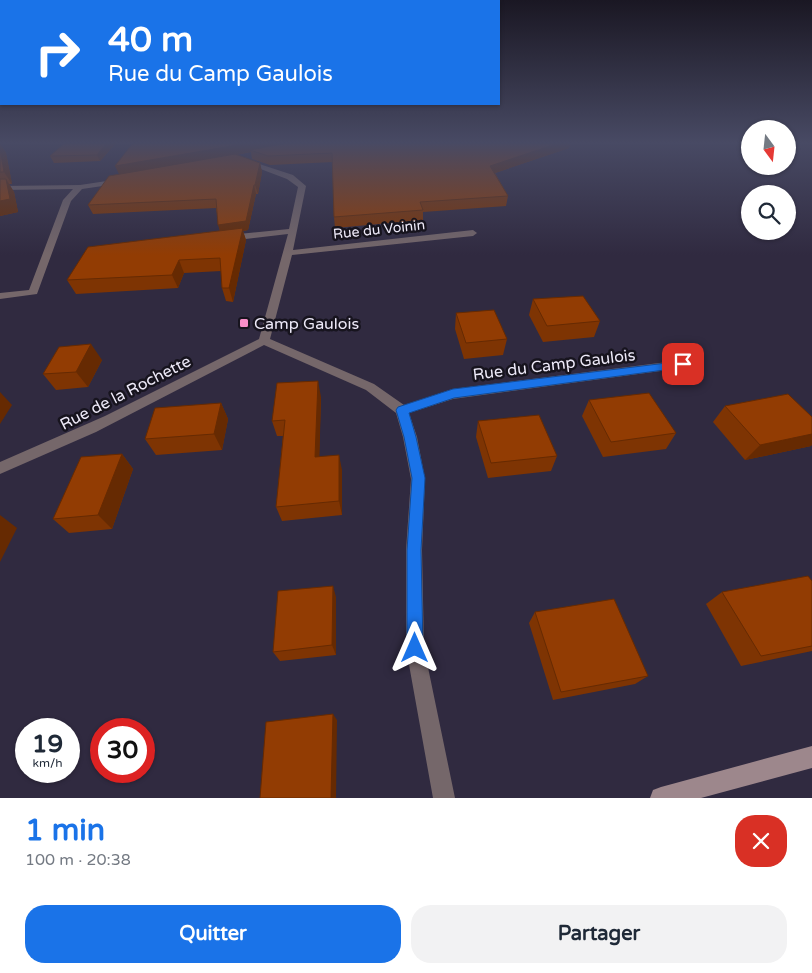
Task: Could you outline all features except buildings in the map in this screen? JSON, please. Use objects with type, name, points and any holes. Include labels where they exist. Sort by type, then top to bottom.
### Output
[{"type":"street","points":[[0,188],[80,187],[123,180]]},
{"type":"street","points":[[294,180],[302,186],[291,231],[288,253],[264,341],[370,387],[402,410],[410,437],[418,478],[414,550],[415,648],[444,798]]},
{"type":"street","points":[[0,296],[33,292],[68,200],[80,187]]},
{"type":"street","points":[[221,239],[269,232],[291,231]]},
{"type":"street","name":"Rue du Voinin","points":[[288,253],[473,233]]},
{"type":"street","name":"Rue de la Rochette","points":[[0,468],[51,448],[145,402],[222,360],[264,341]]},
{"type":"street","name":"Rue du Camp Gaulois","points":[[402,410],[453,394],[683,364]]},
{"type":"street","points":[[661,798],[812,757]]},
{"type":"place","name":"Camp Gaulois","points":[[244,323]]},
{"type":"route","points":[[415,648],[414,550],[418,478],[410,437],[402,410],[453,394],[683,364]]}]
